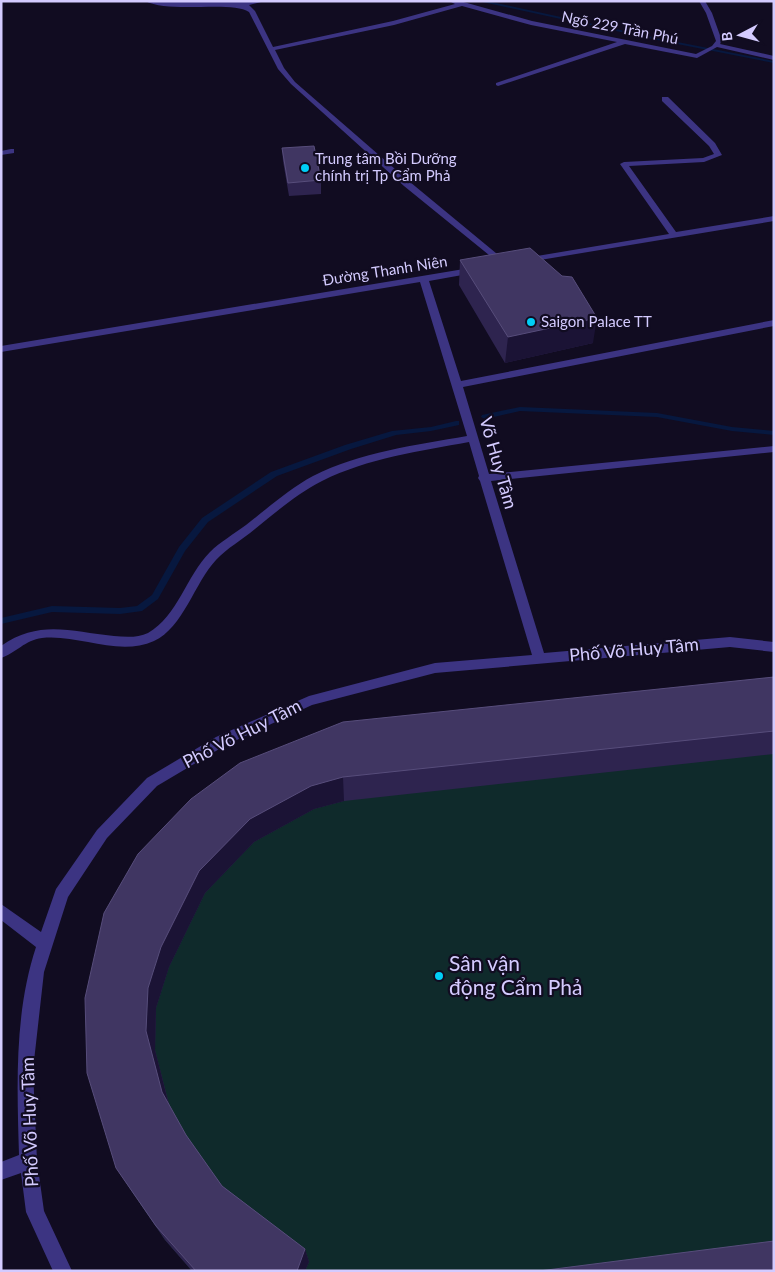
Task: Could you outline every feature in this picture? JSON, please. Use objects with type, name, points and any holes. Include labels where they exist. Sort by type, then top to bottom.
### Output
[{"type":"street","points":[[148,1],[188,4],[262,1]]},
{"type":"street","name":"Ngõ 229 Trần Phú","points":[[452,1],[531,23],[697,56],[715,46]]},
{"type":"street","points":[[702,1],[719,37],[720,41],[715,46]]},
{"type":"street","points":[[241,2],[252,11],[281,69],[292,83],[407,184],[496,267]]},
{"type":"street","points":[[271,49],[394,23],[461,4]]},
{"type":"street","points":[[498,84],[626,41]]},
{"type":"street","points":[[715,46],[774,58]]},
{"type":"street","points":[[665,99],[712,145],[718,155],[704,160],[624,164],[674,235]]},
{"type":"street","points":[[1,153],[11,150]]},
{"type":"street","name":"Đường Thanh Niên","points":[[1,349],[496,267],[774,218]]},
{"type":"street","name":"Võ Huy Tâm","points":[[424,279],[458,385],[483,478],[539,657]]},
{"type":"street","points":[[458,385],[774,323]]},
{"type":"street","points":[[1,653],[26,637],[34,635],[56,634],[116,641],[138,640],[150,637],[168,621],[212,557],[286,498],[328,473],[359,462],[473,438]]},
{"type":"street","points":[[483,478],[774,449]]},
{"type":"street","name":"Phố Võ Huy Tâm","points":[[63,1271],[35,1212],[28,1161],[25,1070],[36,972],[61,894],[102,834],[152,782],[221,741],[308,701],[436,668],[539,657],[730,642],[774,647]]},
{"type":"street","points":[[1,911],[44,944]]},
{"type":"street","points":[[1,1171],[28,1161]]},
{"type":"green space","name":"Sân vận động Cẩm Phả","points":[[774,701],[774,1271],[192,1271],[165,1240],[126,1183],[98,1091],[197,822]]},
{"type":"building","points":[[314,146],[321,180],[288,183],[282,148]]},
{"type":"building","points":[[530,248],[562,276],[572,277],[597,318],[508,337],[460,260]]},
{"type":"building","points":[[774,677],[774,731],[343,777],[311,786],[250,819],[199,871],[161,947],[148,988],[146,1031],[162,1092],[186,1135],[222,1186],[305,1249],[297,1271],[196,1271],[156,1226],[116,1168],[87,1073],[85,998],[104,913],[138,854],[191,799],[240,763],[343,722]]},
{"type":"building","points":[[774,1241],[774,1271],[539,1271]]},
{"type":"waterway","points":[[480,1],[774,62]]},
{"type":"waterway","points":[[485,417],[520,409],[657,415],[732,429],[774,433]]},
{"type":"waterway","points":[[1,621],[52,609],[120,611],[139,609],[155,597],[182,549],[205,520],[274,474],[348,447],[395,433],[431,429],[456,423]]},
{"type":"place","name":"Trung tâm Bồi Dưỡng chính trị Tp Cẩm Phả","points":[[305,168]]},
{"type":"place","name":"Saigon Palace TT","points":[[531,322]]},
{"type":"place","name":"Sân vận động Cẩm Phả","points":[[439,976]]}]
